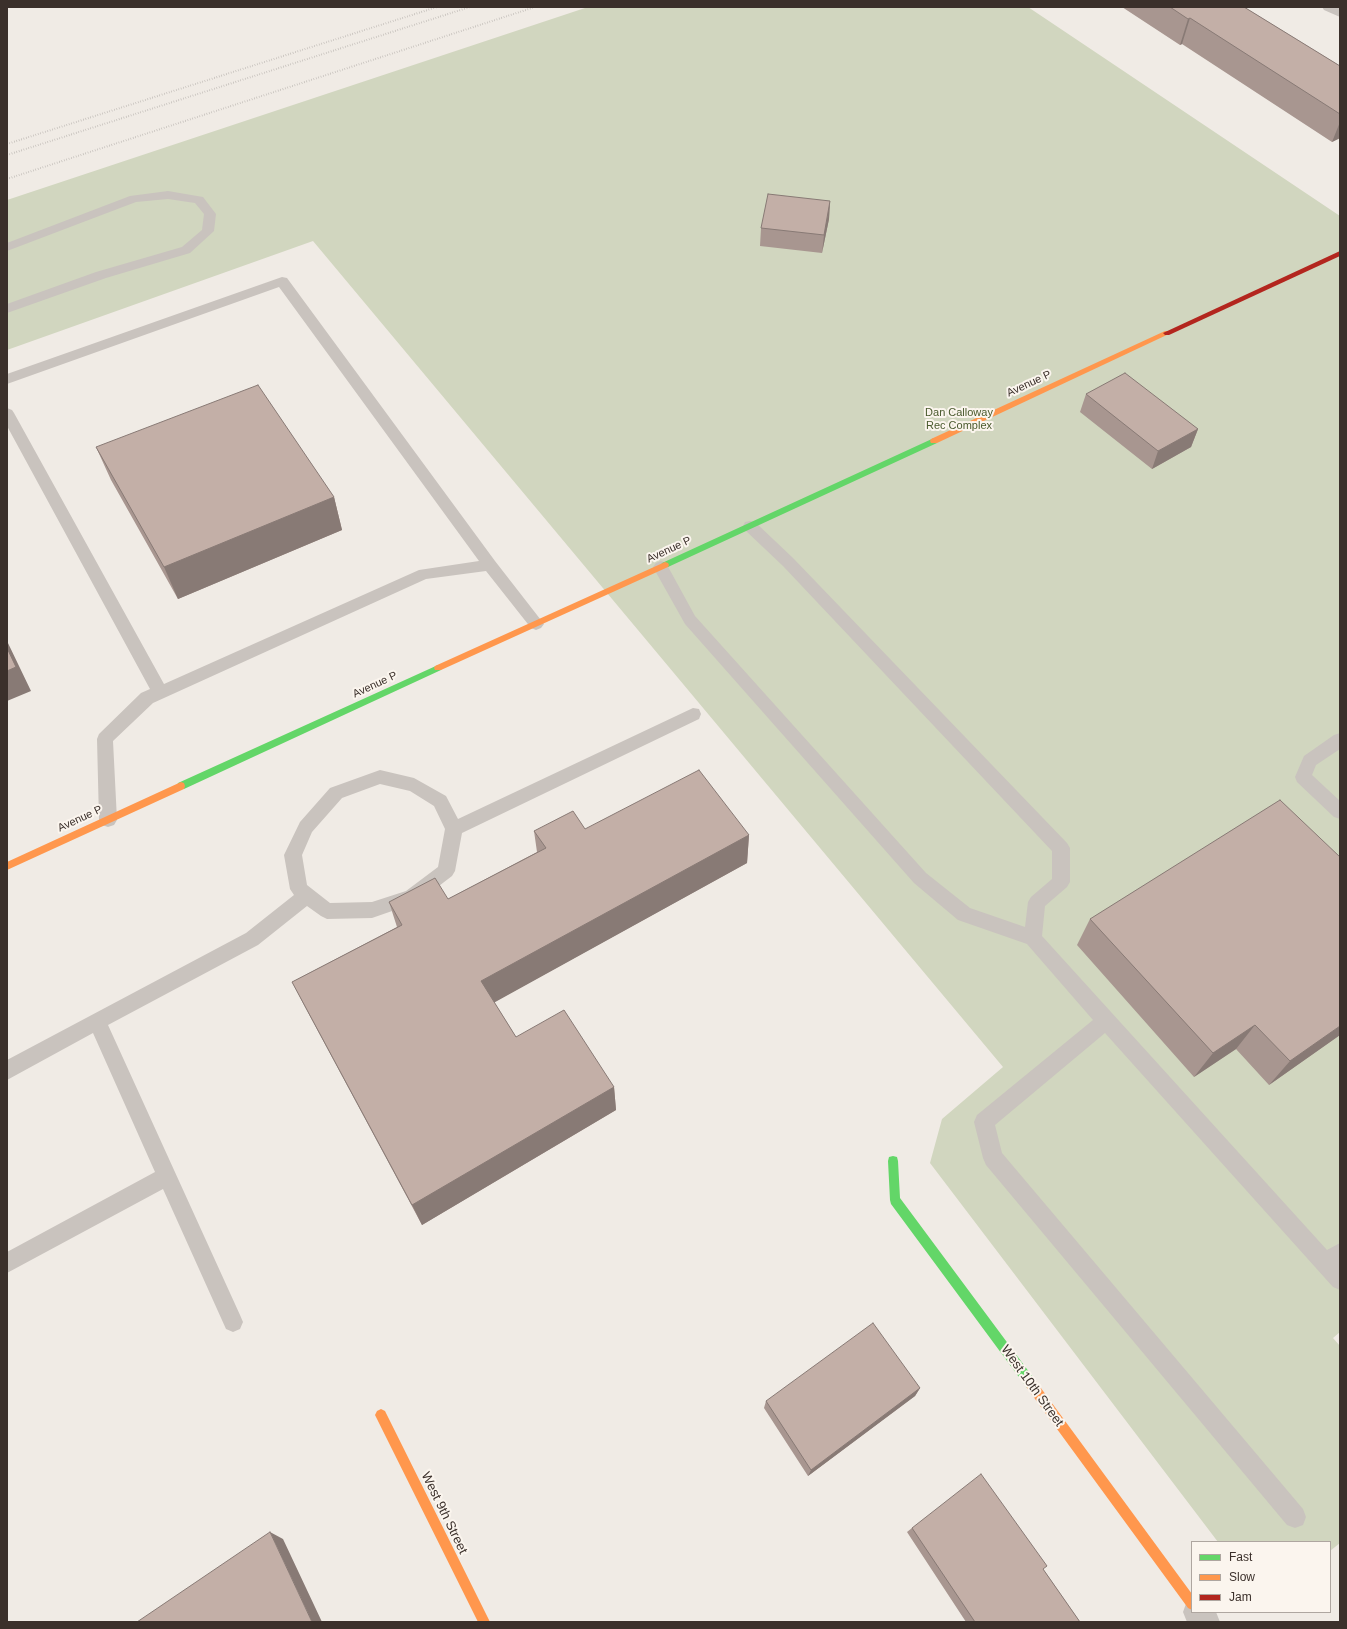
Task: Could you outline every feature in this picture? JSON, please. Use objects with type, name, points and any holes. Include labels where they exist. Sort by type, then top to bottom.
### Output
[{"type":"street","points":[[1329,7],[1340,14]]},
{"type":"street","name":"Avenue P","points":[[7,866],[661,567],[1340,252]]},
{"type":"street","name":"West 10th Street","points":[[894,1161],[895,1200],[1191,1603]]},
{"type":"street","name":"West 9th Street","points":[[381,1415],[484,1622]]},
{"type":"street","points":[[1199,1613],[1205,1622]]},
{"type":"lane","points":[[7,247],[134,199],[168,195],[199,200],[210,214],[208,231],[186,250],[101,275],[7,309]]},
{"type":"lane","points":[[7,379],[282,281],[490,565],[536,624]]},
{"type":"lane","points":[[7,413],[160,692]]},
{"type":"lane","points":[[750,526],[793,567],[1061,848],[1061,882],[1037,902],[1033,938]]},
{"type":"lane","points":[[108,820],[105,739],[147,698],[424,574],[490,565]]},
{"type":"lane","points":[[661,567],[690,620],[920,878],[964,914],[1033,938],[1106,1021],[1333,1258],[1340,1280]]},
{"type":"lane","points":[[454,829],[693,714]]},
{"type":"lane","points":[[1340,740],[1310,761],[1303,777],[1340,812]]},
{"type":"lane","points":[[380,777],[414,785],[440,801],[454,829],[446,871],[412,897],[372,910],[327,911],[299,889],[293,854],[306,827],[336,793],[380,777]]},
{"type":"lane","points":[[7,1071],[21,1061],[252,939],[307,895]]},
{"type":"lane","points":[[97,1021],[233,1322]]},
{"type":"lane","points":[[1106,1021],[984,1122],[993,1158],[1295,1518]]},
{"type":"lane","points":[[7,1263],[168,1176]]},
{"type":"green space","name":"Dan Calloway Rec Complex","points":[[588,7],[1028,7],[1340,216],[1340,1332],[1333,1338],[1340,1346],[1340,1543],[1331,1550],[1331,1541],[1217,1541],[930,1163],[942,1119],[1003,1067],[313,241],[7,350],[7,200]]},
{"type":"building","points":[[1170,7],[1244,7],[1340,66],[1340,114],[1190,18],[1188,19]]},
{"type":"building","points":[[768,194],[830,201],[824,235],[761,228]]},
{"type":"building","points":[[1125,373],[1198,429],[1158,451],[1086,394]]},
{"type":"building","points":[[258,385],[334,497],[164,567],[96,447]]},
{"type":"building","points":[[7,648],[16,667],[7,671]]},
{"type":"building","points":[[699,770],[749,835],[481,981],[516,1037],[564,1010],[614,1087],[412,1205],[292,982],[402,925],[389,902],[435,878],[448,899],[546,848],[534,831],[573,811],[585,829]]},
{"type":"building","points":[[1280,800],[1340,857],[1340,1026],[1290,1061],[1255,1025],[1213,1053],[1090,919]]},
{"type":"building","points":[[873,1323],[920,1388],[811,1470],[766,1401]]},
{"type":"building","points":[[981,1474],[1047,1566],[1043,1569],[1080,1622],[975,1622],[912,1528]]},
{"type":"building","points":[[270,1532],[312,1622],[137,1622]]},
{"type":"railway","points":[[7,144],[437,7]]},
{"type":"railway","points":[[7,155],[470,7]]},
{"type":"railway","points":[[7,179],[535,7]]},
{"type":"traffic: fast","points":[[665,565],[934,441]]},
{"type":"traffic: fast","points":[[181,786],[438,668]]},
{"type":"traffic: fast","points":[[893,1161],[895,1200],[1031,1384]]},
{"type":"traffic: slow","points":[[934,441],[1167,333]]},
{"type":"traffic: slow","points":[[438,668],[665,565]]},
{"type":"traffic: slow","points":[[7,866],[181,786]]},
{"type":"traffic: slow","points":[[1031,1384],[1191,1603]]},
{"type":"traffic: slow","points":[[381,1415],[484,1622]]},
{"type":"traffic: jam","points":[[1167,333],[1340,253]]}]
